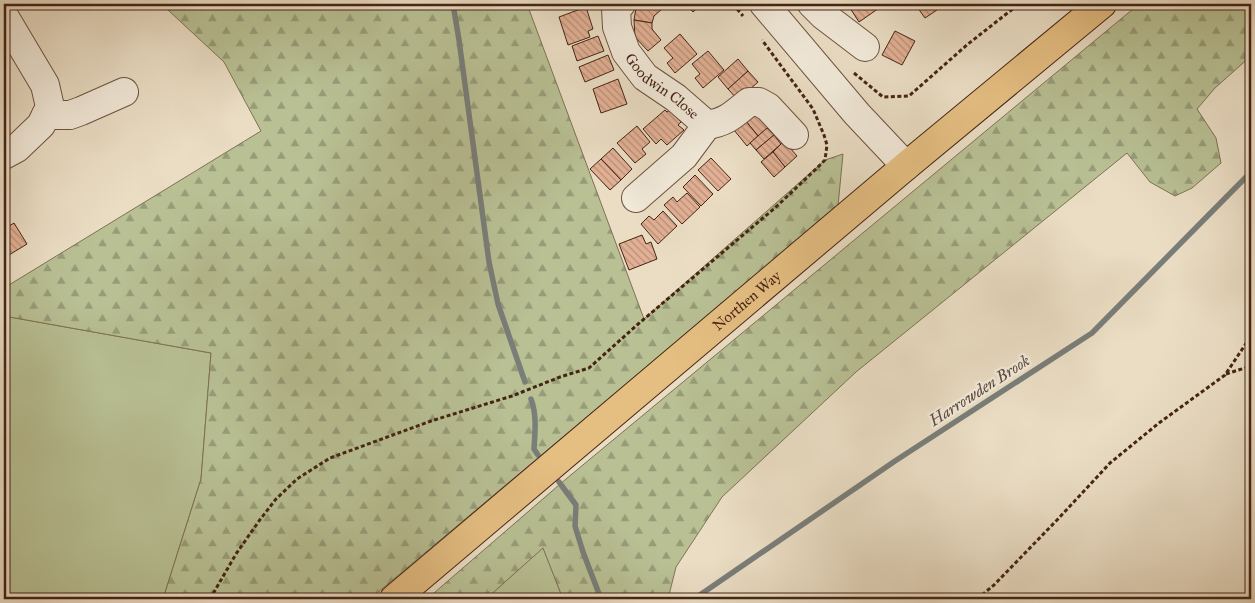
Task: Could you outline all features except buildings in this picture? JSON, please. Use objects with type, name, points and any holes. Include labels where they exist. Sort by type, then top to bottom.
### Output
[{"type":"main road","name":"Northen Way","points":[[394,599],[906,166],[1102,4]]},
{"type":"street","name":"Goodwin Close","points":[[621,4],[616,8],[617,27],[626,52],[645,77],[676,98],[707,125],[684,156],[636,198]]},
{"type":"street","points":[[812,4],[823,15],[865,47]]},
{"type":"street","points":[[754,11],[858,114],[906,166]]},
{"type":"street","points":[[4,16],[45,85],[50,107],[41,125],[16,148],[4,155]]},
{"type":"street","points":[[46,115],[70,115],[124,92]]},
{"type":"street","points":[[707,125],[726,120],[749,102],[759,102],[768,107],[794,135]]},
{"type":"path","points":[[733,4],[754,11]]},
{"type":"path","points":[[847,67],[883,97],[909,96],[968,44],[1019,4]]},
{"type":"path","points":[[210,599],[236,554],[259,521],[276,499],[297,479],[330,458],[589,368],[776,207],[825,160],[827,145],[813,110],[760,36]]},
{"type":"path","points":[[1225,375],[1251,336]]},
{"type":"path","points":[[976,599],[994,585],[1110,463],[1159,422],[1225,375],[1251,366]]},
{"type":"path","points":[[1243,599],[1251,592]]},
{"type":"green space","points":[[168,4],[527,4],[644,319],[825,160],[843,154],[838,206],[370,599],[163,599],[201,479],[211,353],[4,316],[4,288],[261,131],[224,62],[168,10]]},
{"type":"green space","points":[[1139,4],[1251,4],[1251,56],[1215,88],[1197,109],[1216,138],[1221,163],[1192,188],[1175,196],[1150,182],[1127,153],[856,372],[722,497],[676,567],[668,599],[563,599],[543,548],[486,599],[427,599],[566,479]]},
{"type":"green space","points":[[4,316],[211,353],[201,479],[163,599],[4,599]]},
{"type":"green space","points":[[543,547],[563,599],[486,599]]},
{"type":"waterway","points":[[453,4],[489,262],[498,304],[525,382]]},
{"type":"waterway","name":"Harrowden Brook","points":[[694,599],[895,461],[1092,333],[1251,172]]},
{"type":"waterway","points":[[531,399],[535,417],[534,449],[538,455]]},
{"type":"waterway","points":[[559,482],[576,505],[575,526],[601,599]]}]
